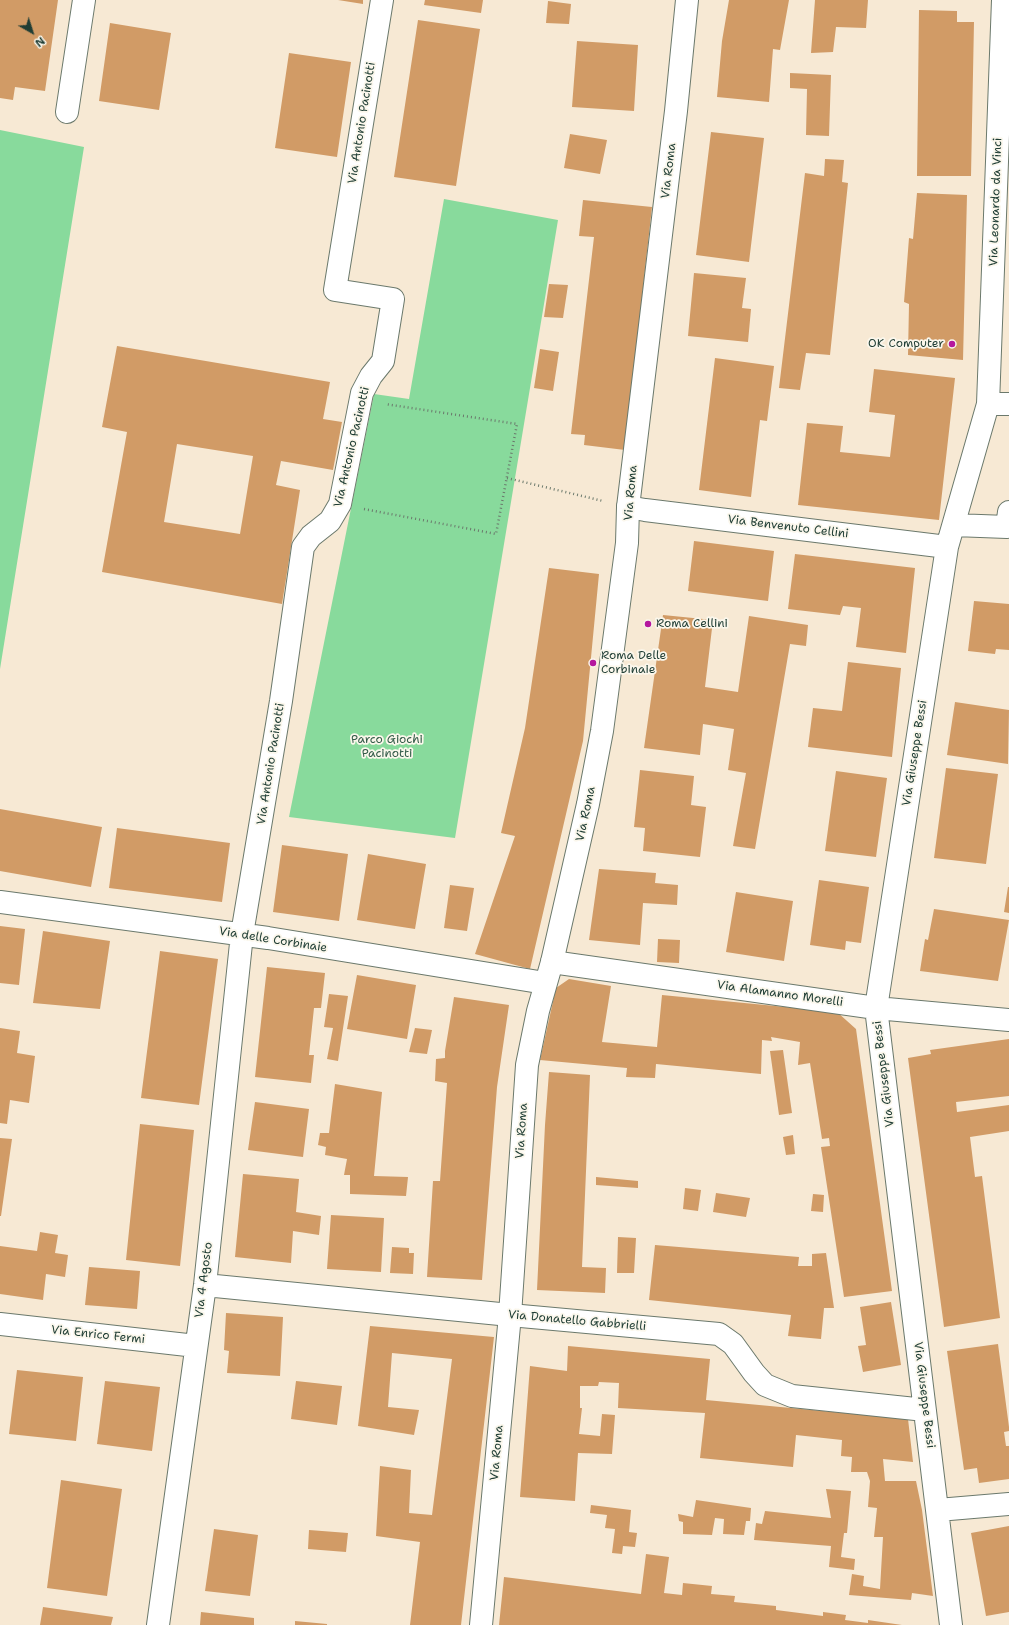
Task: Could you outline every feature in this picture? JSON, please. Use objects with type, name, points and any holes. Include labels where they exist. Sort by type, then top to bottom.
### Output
[{"type":"street","points":[[67,112],[84,0]]},
{"type":"street","name":"Via Antonio Pacinotti","points":[[242,934],[281,701],[303,547],[311,536],[330,521],[340,504],[361,400],[366,384],[383,361],[393,299],[335,290],[382,0]]},
{"type":"street","name":"Via Roma","points":[[481,1625],[510,1316],[527,1065],[538,1012],[552,962],[588,804],[602,731],[627,543],[628,506],[676,112],[686,0]]},
{"type":"street","name":"Via Leonardo da Vinci","points":[[954,525],[999,404],[1003,0]]},
{"type":"street","name":"Via Benvenuto Cellini","points":[[628,506],[645,510],[947,547]]},
{"type":"street","points":[[954,525],[1007,527],[1009,512]]},
{"type":"street","name":"Via Giuseppe Bessi","points":[[951,1625],[876,1008],[947,547],[954,525]]},
{"type":"street","name":"Via delle Corbinaie","points":[[0,902],[242,934],[545,983]]},
{"type":"street","name":"Via 4 Agosto","points":[[158,1625],[205,1285],[242,934]]},
{"type":"street","name":"Via Alamanno Morelli","points":[[552,962],[876,1008],[1009,1020]]},
{"type":"street","name":"Via Donatello Gabbrielli","points":[[205,1285],[510,1316],[719,1334],[733,1344],[754,1373],[765,1384],[774,1390],[792,1396],[925,1410]]},
{"type":"street","name":"Via Enrico Fermi","points":[[0,1324],[196,1346]]},
{"type":"street","points":[[938,1510],[1009,1504]]},
{"type":"path","points":[[340,504],[496,534],[517,424],[361,400]]},
{"type":"path","points":[[506,478],[628,506]]},
{"type":"green space","points":[[0,130],[84,147],[0,669]]},
{"type":"green space","name":"Parco Giochi Pacinotti","points":[[444,199],[558,220],[455,838],[289,817],[374,394],[409,399]]},
{"type":"building","points":[[0,0],[58,0],[45,91],[15,87],[13,100],[0,98]]},
{"type":"building","points":[[338,0],[363,0],[363,4]]},
{"type":"building","points":[[425,0],[483,0],[481,13],[424,5]]},
{"type":"building","points":[[729,0],[789,0],[780,50],[773,49],[769,102],[717,97],[722,41]]},
{"type":"building","points":[[815,0],[868,0],[866,28],[836,27],[833,52],[811,53]]},
{"type":"building","points":[[548,1],[571,4],[569,24],[546,23]]},
{"type":"building","points":[[919,10],[957,11],[957,22],[974,22],[971,176],[917,176]]},
{"type":"building","points":[[418,20],[480,29],[456,186],[394,177]]},
{"type":"building","points":[[110,23],[171,33],[159,110],[99,101]]},
{"type":"building","points":[[577,41],[638,45],[634,111],[572,107]]},
{"type":"building","points":[[289,53],[351,62],[337,157],[275,148]]},
{"type":"building","points":[[790,73],[831,75],[829,136],[806,135],[807,89],[790,88]]},
{"type":"building","points":[[711,132],[764,138],[749,262],[696,255]]},
{"type":"building","points":[[570,134],[607,140],[600,174],[564,168]]},
{"type":"building","points":[[825,159],[844,160],[842,182],[848,183],[830,355],[806,353],[800,390],[779,388],[805,173],[824,176]]},
{"type":"building","points":[[917,193],[967,195],[963,360],[908,355],[909,304],[904,302],[909,238],[913,239]]},
{"type":"building","points":[[583,200],[652,207],[625,450],[584,445],[585,435],[571,434],[594,237],[579,236]]},
{"type":"building","points":[[694,273],[746,278],[742,308],[751,309],[748,342],[688,336]]},
{"type":"building","points":[[549,284],[568,285],[563,318],[544,317]]},
{"type":"building","points":[[117,346],[330,382],[323,419],[342,422],[333,470],[281,461],[276,485],[300,490],[282,604],[102,572],[127,432],[102,427]],"holes":[[[177,444],[253,456],[240,534],[164,522]]]},
{"type":"building","points":[[540,349],[559,352],[553,391],[534,388]]},
{"type":"building","points":[[715,358],[774,366],[767,421],[760,420],[751,497],[699,490]]},
{"type":"building","points":[[874,369],[955,378],[939,520],[798,505],[807,423],[843,426],[840,452],[890,457],[895,415],[869,412]]},
{"type":"building","points":[[694,541],[774,551],[768,601],[688,591]]},
{"type":"building","points":[[795,554],[915,568],[906,653],[856,647],[861,608],[843,606],[840,615],[788,609]]},
{"type":"building","points":[[549,568],[599,574],[583,741],[530,969],[475,954],[515,836],[501,833],[525,728]]},
{"type":"building","points":[[974,601],[1009,604],[1009,650],[996,649],[995,654],[968,651]]},
{"type":"building","points":[[663,615],[713,620],[705,687],[738,692],[749,616],[808,625],[806,646],[790,644],[755,849],[733,846],[746,773],[728,770],[734,729],[703,724],[700,755],[644,748]]},
{"type":"building","points":[[848,662],[901,668],[892,757],[808,747],[813,708],[842,711]]},
{"type":"building","points":[[955,702],[1009,710],[1008,764],[947,755]]},
{"type":"building","points":[[946,768],[998,774],[986,864],[934,858]]},
{"type":"building","points":[[640,770],[694,776],[691,805],[706,807],[700,857],[643,851],[645,828],[634,827]]},
{"type":"building","points":[[836,771],[887,778],[876,857],[825,851]]},
{"type":"building","points":[[0,809],[102,827],[91,887],[0,871]]},
{"type":"building","points":[[117,828],[230,843],[222,902],[109,888]]},
{"type":"building","points":[[282,845],[348,854],[339,921],[273,912]]},
{"type":"building","points":[[368,854],[426,864],[415,929],[357,920]]},
{"type":"building","points":[[599,869],[656,873],[655,883],[678,885],[677,905],[643,903],[640,945],[589,940]]},
{"type":"building","points":[[819,880],[869,887],[861,943],[846,941],[845,950],[810,945]]},
{"type":"building","points":[[450,885],[474,888],[467,931],[444,928]]},
{"type":"building","points":[[1009,887],[1009,913],[1004,912]]},
{"type":"building","points":[[736,892],[793,901],[784,961],[726,952]]},
{"type":"building","points":[[934,909],[1009,920],[998,981],[920,971],[925,939],[928,940]]},
{"type":"building","points":[[0,926],[25,929],[19,985],[0,983]]},
{"type":"building","points":[[43,931],[110,941],[100,1009],[33,1003]]},
{"type":"building","points":[[658,939],[680,940],[679,963],[657,962]]},
{"type":"building","points":[[160,951],[218,959],[199,1105],[141,1098]]},
{"type":"building","points":[[267,967],[325,973],[321,1008],[314,1008],[309,1055],[314,1055],[311,1083],[255,1077]]},
{"type":"building","points":[[357,975],[416,985],[407,1039],[347,1029]]},
{"type":"building","points":[[569,979],[611,986],[602,1042],[657,1047],[662,995],[837,1012],[856,1029],[892,1291],[844,1297],[821,1147],[830,1146],[829,1138],[822,1139],[810,1063],[798,1065],[800,1042],[771,1037],[772,1041],[762,1040],[761,1074],[656,1064],[655,1078],[626,1077],[627,1068],[540,1060],[556,988]]},
{"type":"building","points":[[329,994],[348,996],[338,1061],[327,1059],[333,1028],[324,1027]]},
{"type":"building","points":[[454,997],[509,1005],[497,1087],[482,1280],[427,1277],[433,1181],[440,1181],[447,1083],[435,1081],[436,1059],[445,1058]]},
{"type":"building","points":[[0,1028],[20,1031],[17,1053],[35,1056],[29,1103],[10,1100],[7,1124],[0,1123]]},
{"type":"building","points":[[415,1028],[432,1030],[427,1054],[409,1052]]},
{"type":"building","points":[[1009,1039],[1009,1096],[956,1102],[957,1112],[1009,1105],[1009,1131],[970,1137],[975,1177],[982,1176],[1000,1318],[944,1327],[908,1058],[931,1054],[930,1050]]},
{"type":"building","points":[[783,1050],[792,1113],[779,1115],[770,1051]]},
{"type":"building","points":[[549,1072],[590,1075],[582,1267],[606,1268],[605,1293],[537,1290]]},
{"type":"building","points":[[335,1084],[382,1092],[374,1176],[408,1177],[406,1196],[350,1194],[350,1175],[344,1175],[347,1159],[325,1155],[326,1147],[318,1145],[320,1133],[329,1133]]},
{"type":"building","points":[[255,1102],[309,1109],[303,1157],[248,1150]]},
{"type":"building","points":[[140,1124],[194,1130],[180,1266],[126,1260]]},
{"type":"building","points":[[793,1135],[795,1154],[786,1155],[783,1137]]},
{"type":"building","points":[[0,1138],[12,1139],[1,1216],[0,1216]]},
{"type":"building","points":[[243,1174],[299,1179],[296,1212],[321,1216],[319,1235],[293,1231],[291,1263],[235,1257]]},
{"type":"building","points":[[596,1177],[638,1181],[638,1188],[596,1185]]},
{"type":"building","points":[[685,1188],[701,1190],[698,1211],[683,1209]]},
{"type":"building","points":[[716,1193],[750,1198],[746,1217],[713,1212]]},
{"type":"building","points":[[813,1194],[824,1195],[823,1212],[811,1211]]},
{"type":"building","points":[[331,1215],[384,1218],[381,1272],[327,1269]]},
{"type":"building","points":[[40,1232],[58,1235],[55,1253],[68,1255],[65,1277],[46,1274],[43,1300],[0,1294],[0,1246],[37,1251]]},
{"type":"building","points":[[618,1237],[636,1238],[634,1273],[617,1273]]},
{"type":"building","points":[[655,1245],[799,1257],[798,1266],[812,1266],[812,1254],[826,1253],[834,1308],[824,1308],[821,1339],[788,1336],[791,1315],[649,1300]]},
{"type":"building","points":[[392,1247],[409,1248],[409,1253],[414,1253],[413,1274],[390,1273]]},
{"type":"building","points":[[89,1267],[140,1271],[137,1309],[85,1305]]},
{"type":"building","points":[[891,1302],[901,1365],[863,1372],[858,1346],[866,1345],[860,1307]]},
{"type":"building","points":[[226,1313],[283,1317],[280,1376],[227,1373],[229,1351],[224,1350]]},
{"type":"building","points":[[370,1326],[494,1337],[461,1625],[410,1625],[420,1542],[376,1536],[380,1466],[411,1470],[409,1513],[432,1515],[452,1359],[392,1353],[388,1407],[419,1410],[414,1435],[358,1426]]},
{"type":"building","points":[[998,1344],[1009,1427],[1009,1431],[1004,1432],[1006,1446],[1009,1446],[1009,1479],[979,1483],[977,1468],[964,1470],[947,1351]]},
{"type":"building","points":[[568,1346],[710,1359],[706,1400],[908,1419],[913,1462],[883,1459],[885,1481],[916,1481],[922,1510],[933,1596],[912,1593],[911,1600],[849,1595],[852,1574],[864,1576],[863,1586],[880,1589],[883,1537],[874,1537],[877,1508],[868,1507],[870,1481],[867,1472],[851,1472],[852,1457],[841,1456],[842,1440],[796,1435],[793,1467],[700,1458],[705,1413],[618,1408],[619,1383],[599,1382],[598,1386],[580,1386],[580,1408],[582,1408],[579,1434],[600,1436],[602,1414],[615,1415],[612,1454],[578,1453],[575,1501],[520,1497],[530,1366],[567,1371]]},
{"type":"building","points":[[17,1370],[83,1377],[76,1441],[9,1434]]},
{"type":"building","points":[[105,1381],[160,1387],[152,1451],[97,1444]]},
{"type":"building","points":[[296,1381],[342,1386],[337,1425],[291,1419]]},
{"type":"building","points":[[61,1480],[122,1489],[107,1596],[47,1588]]},
{"type":"building","points":[[826,1489],[851,1491],[847,1533],[844,1533],[841,1557],[855,1559],[854,1570],[829,1567],[831,1546],[754,1540],[756,1523],[762,1524],[765,1511],[831,1518]]},
{"type":"building","points":[[696,1500],[751,1508],[750,1521],[746,1521],[744,1535],[723,1534],[724,1519],[715,1518],[712,1535],[683,1534],[683,1522],[679,1521],[678,1514],[693,1517]]},
{"type":"building","points":[[591,1505],[631,1510],[629,1532],[637,1533],[635,1547],[623,1546],[622,1554],[612,1553],[615,1529],[605,1528],[607,1515],[590,1513]]},
{"type":"building","points":[[1009,1526],[1009,1612],[986,1616],[971,1533]]},
{"type":"building","points":[[214,1529],[258,1535],[250,1596],[205,1591]]},
{"type":"building","points":[[309,1530],[348,1533],[346,1552],[308,1549]]},
{"type":"building","points":[[646,1554],[669,1557],[664,1593],[682,1595],[683,1583],[712,1586],[711,1594],[735,1596],[734,1602],[776,1606],[776,1610],[823,1616],[823,1612],[846,1615],[845,1620],[868,1623],[868,1620],[902,1625],[499,1625],[504,1577],[641,1594]]},
{"type":"building","points":[[43,1607],[113,1617],[111,1625],[40,1625]]},
{"type":"building","points":[[201,1612],[254,1618],[254,1625],[200,1625]]},
{"type":"building","points":[[295,1621],[327,1624],[327,1625],[295,1625]]},
{"type":"place","name":"OK Computer","points":[[952,344]]},
{"type":"place","name":"Roma Cellini","points":[[648,624]]},
{"type":"place","name":"Roma Delle Corbinaie","points":[[593,663]]}]
